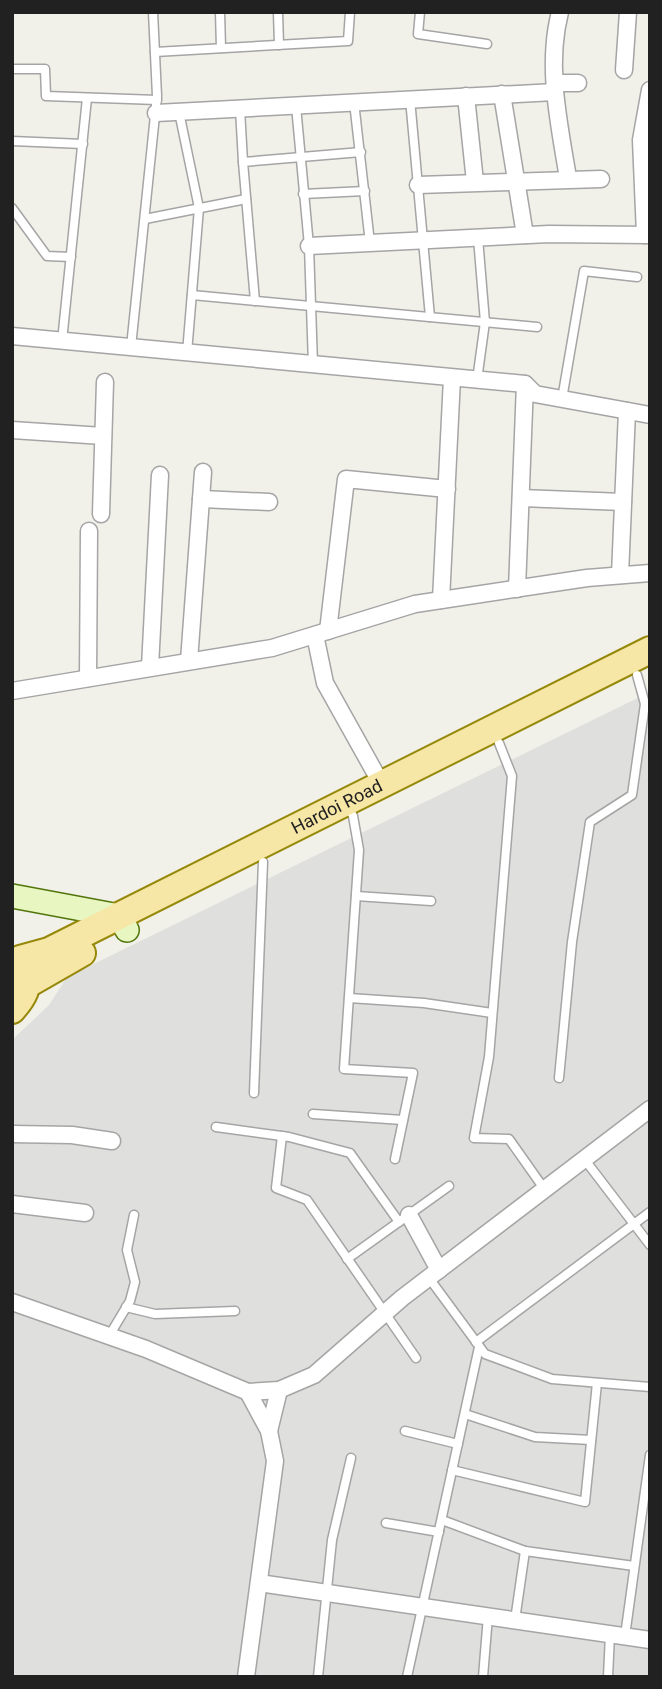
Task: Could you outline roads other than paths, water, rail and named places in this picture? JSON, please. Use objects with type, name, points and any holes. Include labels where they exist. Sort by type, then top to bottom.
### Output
[{"type":"main road","name":"Hardoi Road","points":[[16,956],[49,951],[123,923],[263,862],[350,810],[382,785],[650,650]]},
{"type":"main road","name":"Hardoi Road","points":[[28,985],[123,923],[350,810],[499,743],[643,671]]},
{"type":"main road","points":[[12,1010],[23,999],[28,985],[27,972],[16,956]]},
{"type":"street","points":[[560,12],[554,34],[555,87],[568,178]]},
{"type":"street","points":[[624,70],[628,12]]},
{"type":"street","points":[[156,106],[179,112],[240,109],[502,94],[578,83]]},
{"type":"street","points":[[309,246],[525,235],[648,235],[640,140],[650,90]]},
{"type":"street","points":[[502,94],[525,235]]},
{"type":"street","points":[[466,96],[475,182]]},
{"type":"street","points":[[418,185],[601,179]]},
{"type":"street","points":[[12,336],[525,384],[535,394],[650,415]]},
{"type":"street","points":[[441,600],[452,378]]},
{"type":"street","points":[[101,514],[106,382]]},
{"type":"street","points":[[517,589],[525,384]]},
{"type":"street","points":[[620,575],[627,411]]},
{"type":"street","points":[[12,430],[103,436]]},
{"type":"street","points":[[189,661],[203,472]]},
{"type":"street","points":[[150,667],[160,475]]},
{"type":"street","points":[[382,785],[325,683],[322,633],[345,479],[447,489]]},
{"type":"street","points":[[521,498],[623,502]]},
{"type":"street","points":[[201,499],[268,502]]},
{"type":"street","points":[[88,678],[89,531]]},
{"type":"street","points":[[12,691],[272,648],[415,604],[650,573]]},
{"type":"street","points":[[12,895],[123,923]]},
{"type":"street","points":[[12,1302],[109,1336],[248,1392],[279,1390],[314,1375],[384,1313],[650,1109]]},
{"type":"street","points":[[12,1134],[72,1135],[112,1141]]},
{"type":"street","points":[[12,1204],[85,1213]]},
{"type":"street","points":[[404,1218],[434,1274]]},
{"type":"street","points":[[269,1431],[279,1390]]},
{"type":"street","points":[[246,1677],[275,1461],[269,1431],[248,1392]]},
{"type":"street","points":[[259,1583],[650,1640]]},
{"type":"lane","points":[[131,348],[156,106],[153,12]]},
{"type":"lane","points":[[220,12],[221,48]]},
{"type":"lane","points":[[278,12],[279,45]]},
{"type":"lane","points":[[155,52],[348,41],[350,12]]},
{"type":"lane","points":[[420,12],[418,34],[487,44]]},
{"type":"lane","points":[[12,69],[45,69],[46,96],[87,97],[156,106]]},
{"type":"lane","points":[[62,341],[87,97]]},
{"type":"lane","points":[[410,99],[430,317]]},
{"type":"lane","points":[[354,102],[370,243]]},
{"type":"lane","points":[[296,105],[309,246],[313,365]]},
{"type":"lane","points":[[240,109],[256,301]]},
{"type":"lane","points":[[179,112],[199,208],[187,352]]},
{"type":"lane","points":[[12,141],[83,144]]},
{"type":"lane","points":[[243,162],[299,155],[360,152]]},
{"type":"lane","points":[[303,194],[365,191]]},
{"type":"lane","points":[[145,219],[246,199]]},
{"type":"lane","points":[[12,208],[47,256],[71,257]]},
{"type":"lane","points":[[477,380],[485,322],[478,238]]},
{"type":"lane","points":[[562,399],[584,271],[638,277]]},
{"type":"lane","points":[[192,295],[537,327]]},
{"type":"lane","points":[[559,1078],[572,942],[590,822],[632,794],[645,704],[643,671]]},
{"type":"lane","points":[[499,743],[512,776],[488,1057],[474,1138],[509,1139],[545,1190]]},
{"type":"lane","points":[[350,810],[359,850],[344,1069],[413,1073],[396,1159]]},
{"type":"lane","points":[[254,1093],[263,862]]},
{"type":"lane","points":[[356,896],[431,901]]},
{"type":"lane","points":[[349,998],[424,1003],[492,1013]]},
{"type":"lane","points":[[313,1114],[403,1121]]},
{"type":"lane","points":[[216,1127],[282,1136],[350,1153],[404,1218]]},
{"type":"lane","points":[[282,1136],[276,1188],[306,1200],[416,1358]]},
{"type":"lane","points":[[584,1160],[650,1245]]},
{"type":"lane","points":[[347,1259],[449,1186]]},
{"type":"lane","points":[[407,1677],[478,1344],[650,1212]]},
{"type":"lane","points":[[109,1336],[126,1307],[135,1282],[127,1250],[134,1215]]},
{"type":"lane","points":[[434,1274],[485,1354],[552,1379],[650,1387]]},
{"type":"lane","points":[[126,1307],[155,1314],[235,1311]]},
{"type":"lane","points":[[452,1470],[586,1502],[597,1383]]},
{"type":"lane","points":[[465,1414],[535,1437],[591,1440]]},
{"type":"lane","points":[[405,1431],[458,1444]]},
{"type":"lane","points":[[608,1677],[635,1566],[650,1455]]},
{"type":"lane","points":[[318,1677],[332,1540],[351,1458]]},
{"type":"lane","points":[[442,1520],[525,1551],[635,1566]]},
{"type":"lane","points":[[386,1523],[439,1532]]},
{"type":"lane","points":[[515,1620],[525,1551]]},
{"type":"lane","points":[[483,1677],[488,1616]]}]
